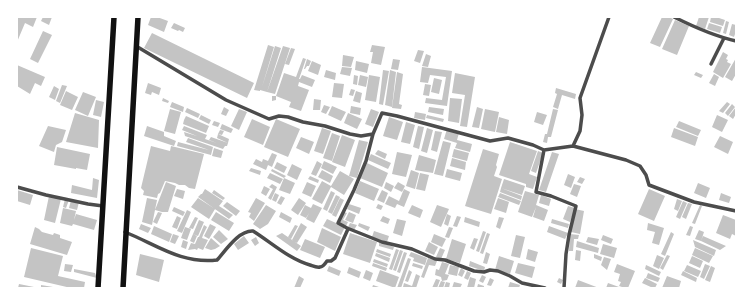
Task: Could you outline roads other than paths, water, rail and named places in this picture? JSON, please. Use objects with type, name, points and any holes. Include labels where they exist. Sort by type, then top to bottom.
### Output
[{"type":"highway","points":[[98,288],[114,17]]},
{"type":"highway","points":[[123,288],[138,17]]},
{"type":"street","points":[[573,146],[580,131],[582,115],[580,98],[609,17]]},
{"type":"street","points":[[674,17],[694,27],[736,41]]},
{"type":"street","points":[[711,64],[724,38]]},
{"type":"street","points":[[136,46],[226,100],[269,120],[279,116],[288,117],[350,134],[361,136],[373,134]]},
{"type":"street","points":[[545,288],[522,283],[498,271],[474,271],[445,260],[435,259],[412,249],[382,242],[338,223],[366,161],[373,134],[382,113],[490,141],[508,138],[533,145],[544,150],[573,146],[626,160],[640,166],[646,175],[649,185],[694,202],[736,211]]},
{"type":"street","points":[[544,150],[536,192],[576,206],[567,248],[564,288]]},
{"type":"street","points":[[17,187],[46,195],[103,206]]},
{"type":"street","points":[[125,232],[184,258],[217,260],[236,238],[248,231],[252,231],[292,258],[320,267],[327,261],[335,258],[348,229],[347,228]]}]
